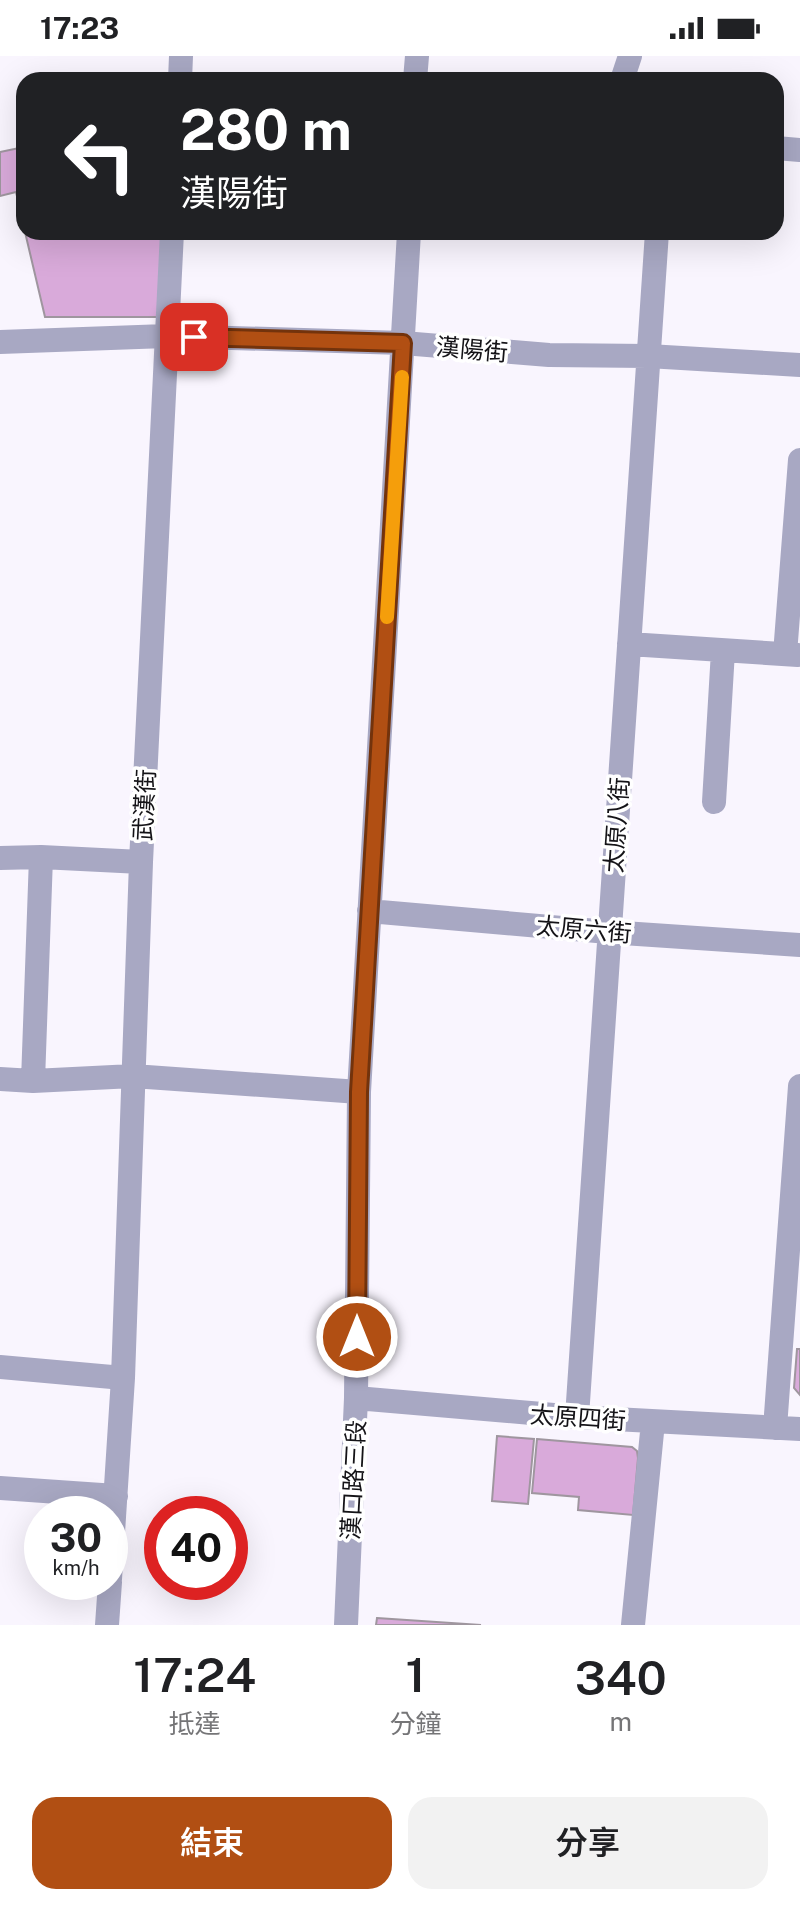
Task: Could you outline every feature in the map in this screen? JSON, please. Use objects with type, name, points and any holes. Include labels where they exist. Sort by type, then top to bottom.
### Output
[{"type":"street","name":"武漢街","points":[[116,1496],[141,862],[172,240]]},
{"type":"street","name":"漢口路三段","points":[[346,1625],[356,1398],[359,1092],[409,240]]},
{"type":"street","name":"太原八街","points":[[577,1417],[656,240]]},
{"type":"street","name":"漢陽街","points":[[0,342],[166,336],[403,343],[549,355],[648,356],[800,365]]},
{"type":"street","points":[[629,644],[792,655],[800,460]]},
{"type":"street","points":[[714,802],[723,651]]},
{"type":"street","points":[[33,1081],[41,857]]},
{"type":"street","points":[[0,858],[141,862]]},
{"type":"street","name":"太原六街","points":[[369,911],[800,945]]},
{"type":"street","points":[[0,1079],[33,1081],[133,1076],[359,1092]]},
{"type":"street","points":[[775,1428],[795,1197],[800,1086]]},
{"type":"street","points":[[0,1367],[123,1378]]},
{"type":"street","name":"太原四街","points":[[356,1398],[577,1417],[800,1429]]},
{"type":"street","points":[[633,1625],[653,1422]]},
{"type":"street","points":[[0,1488],[116,1496]]},
{"type":"street","name":"武漢街","points":[[107,1625],[109,1600]]},
{"type":"building","points":[[16,149],[16,192],[0,196],[0,152]]},
{"type":"building","points":[[27,240],[166,240],[161,317],[45,317]]},
{"type":"building","points":[[797,1349],[800,1349],[800,1395],[794,1388]]},
{"type":"building","points":[[497,1436],[534,1439],[528,1504],[492,1501]]},
{"type":"building","points":[[537,1439],[632,1447],[637,1451],[638,1458],[633,1515],[578,1510],[579,1497],[532,1493]]},
{"type":"building","points":[[377,1618],[481,1625],[376,1625]]},
{"type":"slow traffic","points":[[387,617],[402,377]]},
{"type":"route","points":[[194,337],[403,343],[359,1092],[357,1337]]}]
